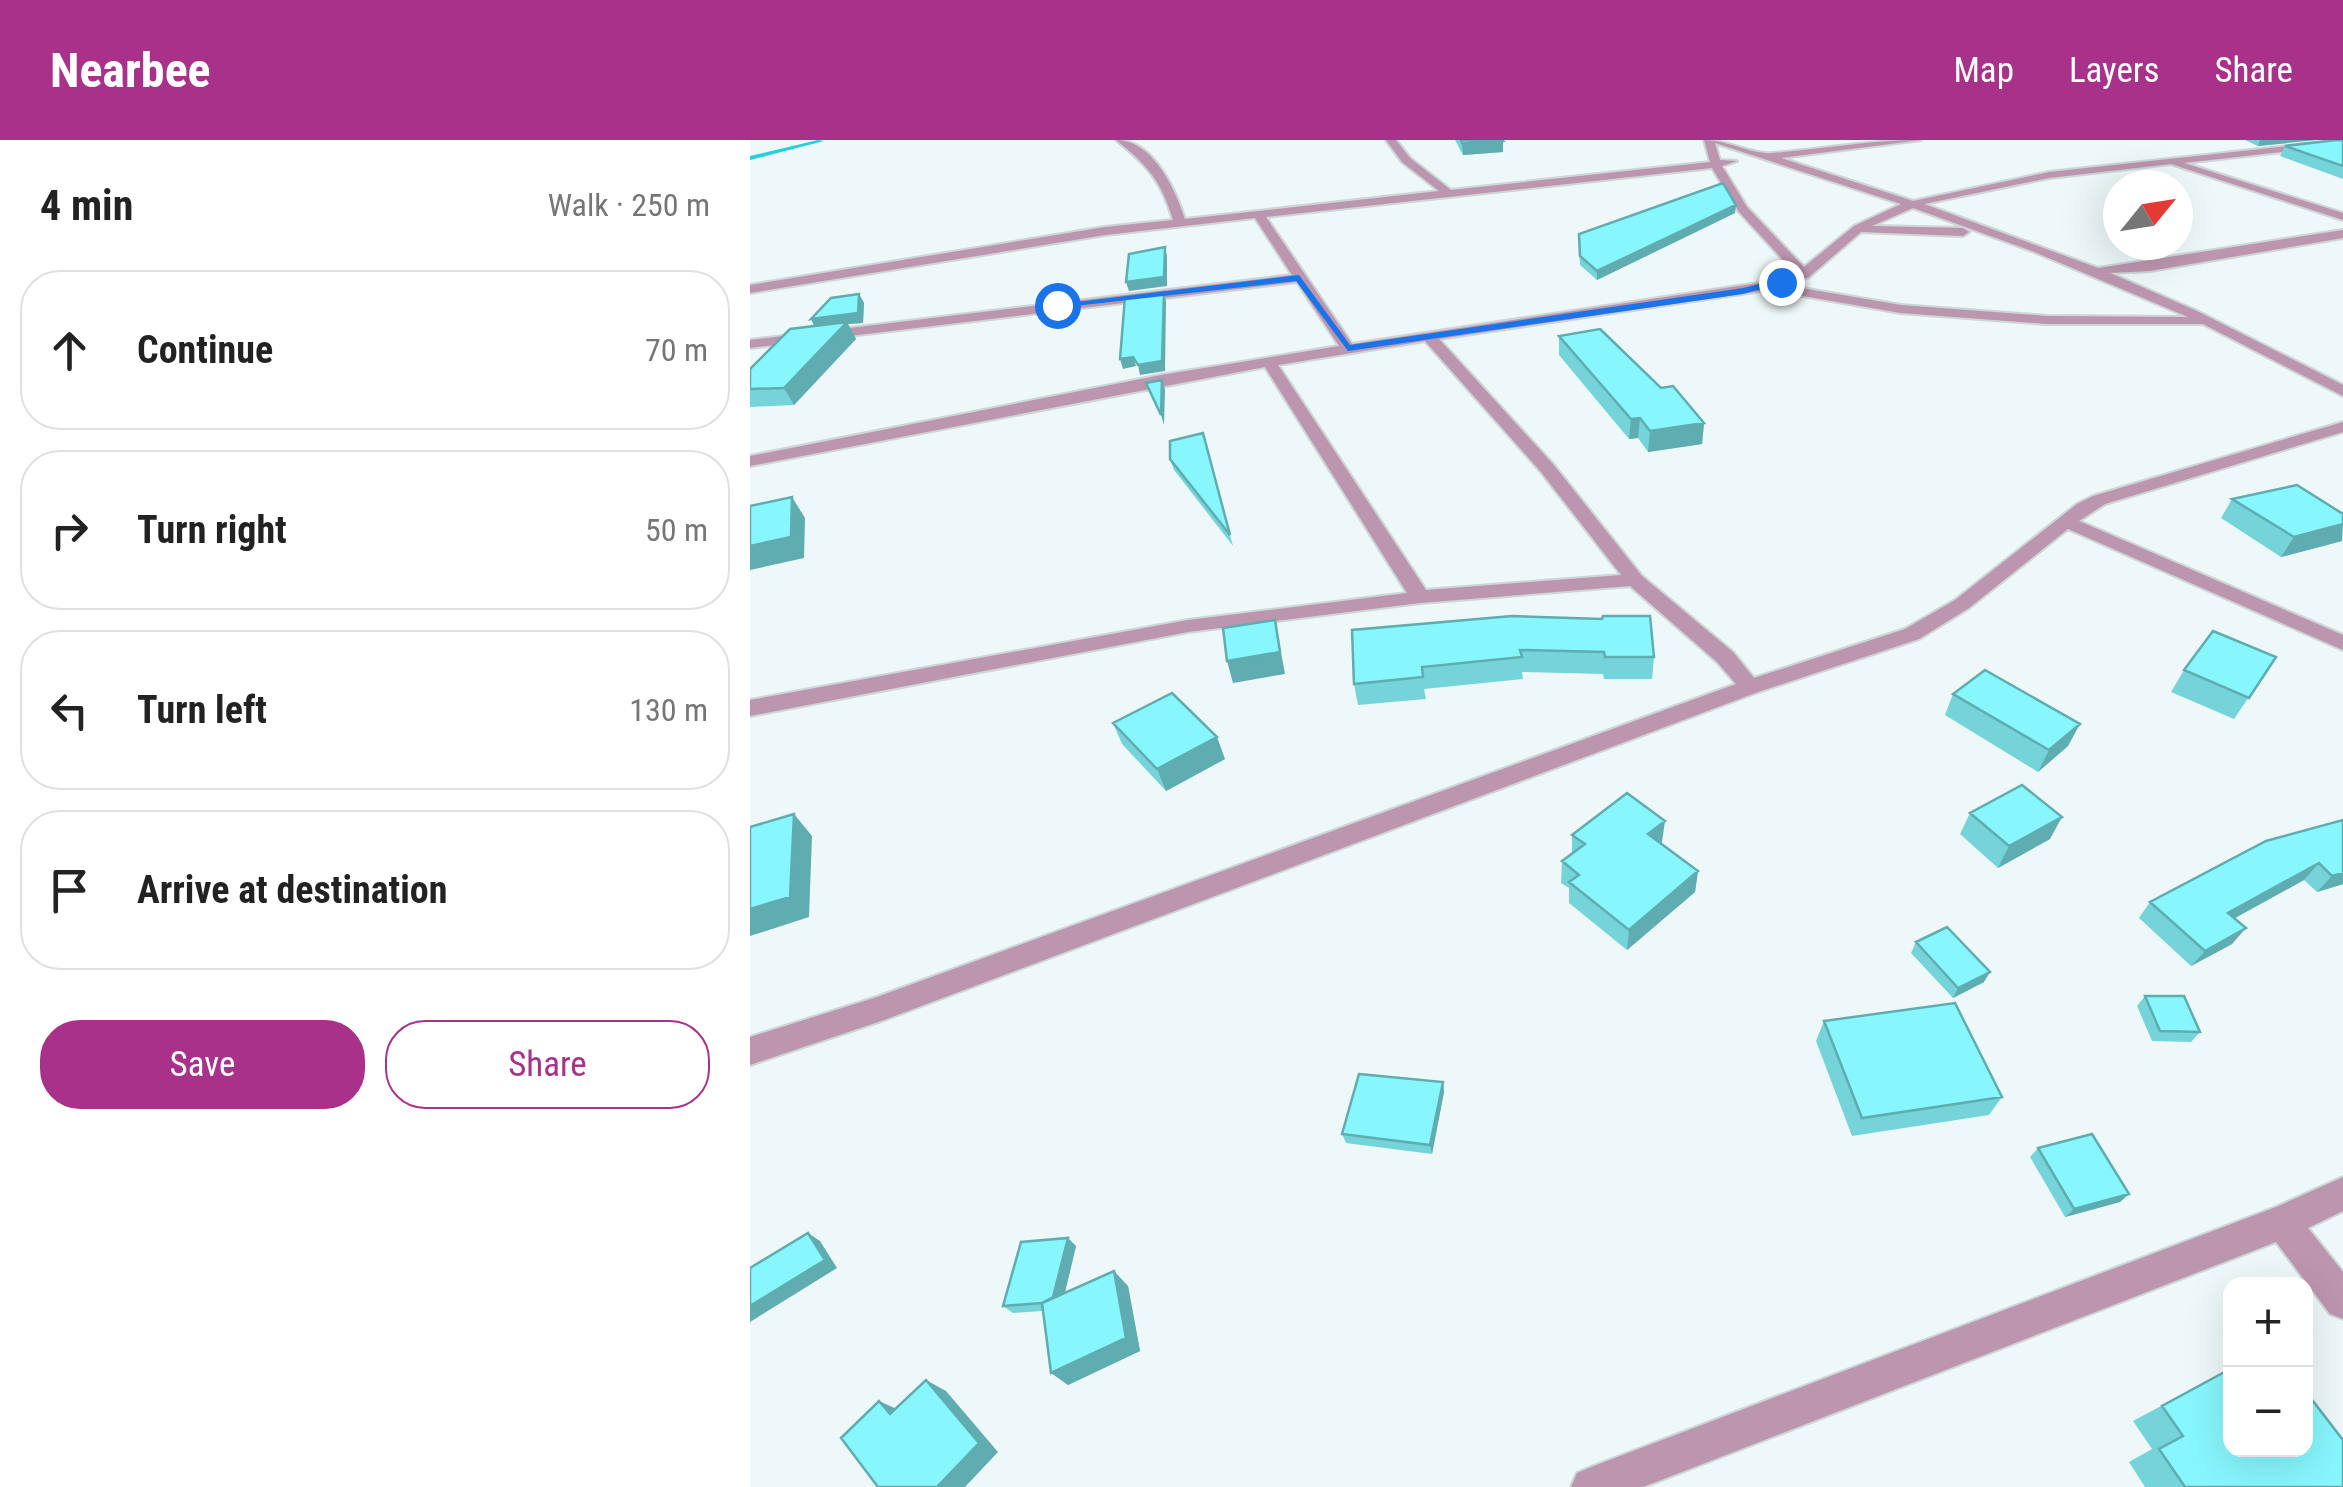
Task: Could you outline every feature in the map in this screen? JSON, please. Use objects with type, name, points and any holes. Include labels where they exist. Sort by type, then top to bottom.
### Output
[{"type":"street","points":[[1121,140],[1136,150],[1168,185],[1180,222]]},
{"type":"street","points":[[1391,140],[1406,160],[1450,194]]},
{"type":"street","points":[[1804,274],[1741,208],[1716,164],[1712,140],[1909,204],[2093,270],[2215,321],[2343,391]]},
{"type":"street","points":[[750,288],[1001,246],[1180,222],[1916,140]]},
{"type":"street","points":[[750,461],[1016,407],[1348,348],[1768,286],[1804,274],[1858,229],[1909,204],[2026,179],[2343,142]]},
{"type":"street","points":[[2164,161],[2343,217]]},
{"type":"street","points":[[1259,215],[1348,348]]},
{"type":"street","points":[[1858,229],[1985,232]]},
{"type":"street","points":[[2093,270],[2150,267],[2343,234]]},
{"type":"street","points":[[750,344],[1299,278]]},
{"type":"street","points":[[1768,286],[1919,311],[2047,320],[2215,321]]},
{"type":"street","points":[[1428,336],[1546,468],[1636,580],[1724,656],[1750,687]]},
{"type":"street","points":[[1269,362],[1420,596]]},
{"type":"street","points":[[750,1051],[893,1004],[1750,687],[1912,634],[1962,604],[2099,500],[2343,427]]},
{"type":"street","points":[[2066,522],[2343,643]]},
{"type":"street","points":[[750,708],[1188,626],[1420,596],[1636,580]]},
{"type":"street","points":[[1591,1487],[2282,1222],[2343,1194]]},
{"type":"street","points":[[2282,1222],[2343,1302]]},
{"type":"building","points":[[1461,140],[1502,140],[1503,141],[1462,143]]},
{"type":"building","points":[[2343,140],[2343,166],[2285,146]]},
{"type":"building","points":[[1723,183],[1736,205],[1597,271],[1580,256],[1579,234]]},
{"type":"building","points":[[1165,247],[1164,277],[1126,282],[1129,254]]},
{"type":"building","points":[[1164,292],[1162,361],[1138,365],[1133,357],[1120,359],[1125,297]]},
{"type":"building","points":[[859,294],[858,313],[811,319],[831,298]]},
{"type":"building","points":[[847,322],[784,388],[750,389],[750,369],[790,329]]},
{"type":"building","points":[[1600,329],[1661,388],[1673,386],[1704,423],[1650,431],[1640,418],[1631,419],[1559,336]]},
{"type":"building","points":[[1162,380],[1161,415],[1146,383]]},
{"type":"building","points":[[1203,433],[1230,535],[1170,459],[1170,441]]},
{"type":"building","points":[[2297,485],[2343,514],[2343,524],[2294,537],[2232,499]]},
{"type":"building","points":[[792,497],[791,537],[750,546],[750,506]]},
{"type":"building","points":[[1512,616],[1650,616],[1654,657],[1520,650],[1522,657],[1422,667],[1423,677],[1354,684],[1352,630]]},
{"type":"building","points":[[1275,620],[1280,652],[1227,661],[1223,628]]},
{"type":"building","points":[[2213,631],[2276,657],[2249,698],[2184,670]]},
{"type":"building","points":[[1985,670],[2080,724],[2049,750],[1953,694]]},
{"type":"building","points":[[1172,693],[1217,737],[1157,769],[1113,723]]},
{"type":"building","points":[[2022,785],[2062,817],[2009,846],[1970,813]]},
{"type":"building","points":[[1627,793],[1665,821],[1648,834],[1698,871],[1629,930],[1569,882],[1579,875],[1562,861],[1585,844],[1572,835]]},
{"type":"building","points":[[794,814],[790,897],[750,909],[750,827]]},
{"type":"building","points":[[2343,820],[2343,873],[2332,876],[2319,863],[2228,913],[2246,928],[2205,951],[2150,902],[2266,841]]},
{"type":"building","points":[[1947,927],[1990,972],[1958,988],[1916,942]]},
{"type":"building","points":[[2145,996],[2184,996],[2200,1032],[2160,1031]]},
{"type":"building","points":[[1955,1003],[2002,1097],[1862,1118],[1824,1021]]},
{"type":"building","points":[[1359,1074],[1443,1082],[1430,1145],[1342,1134]]},
{"type":"building","points":[[2092,1134],[2129,1194],[2074,1209],[2038,1148]]},
{"type":"building","points":[[808,1233],[825,1260],[750,1306],[750,1268]]},
{"type":"building","points":[[1068,1238],[1053,1297],[1042,1303],[1003,1306],[1021,1242]]},
{"type":"building","points":[[1114,1271],[1126,1338],[1051,1373],[1042,1303]]},
{"type":"building","points":[[2223,1373],[2223,1457],[2313,1457],[2313,1401],[2343,1440],[2343,1487],[2185,1487],[2159,1449],[2183,1436],[2162,1406]]},
{"type":"building","points":[[926,1380],[979,1443],[937,1487],[878,1487],[841,1438],[879,1401],[890,1414]]},
{"type":"waterway","points":[[750,158],[821,141]]},
{"type":"route","points":[[1057,305],[1299,278],[1348,348],[1743,291],[1781,282]]}]
